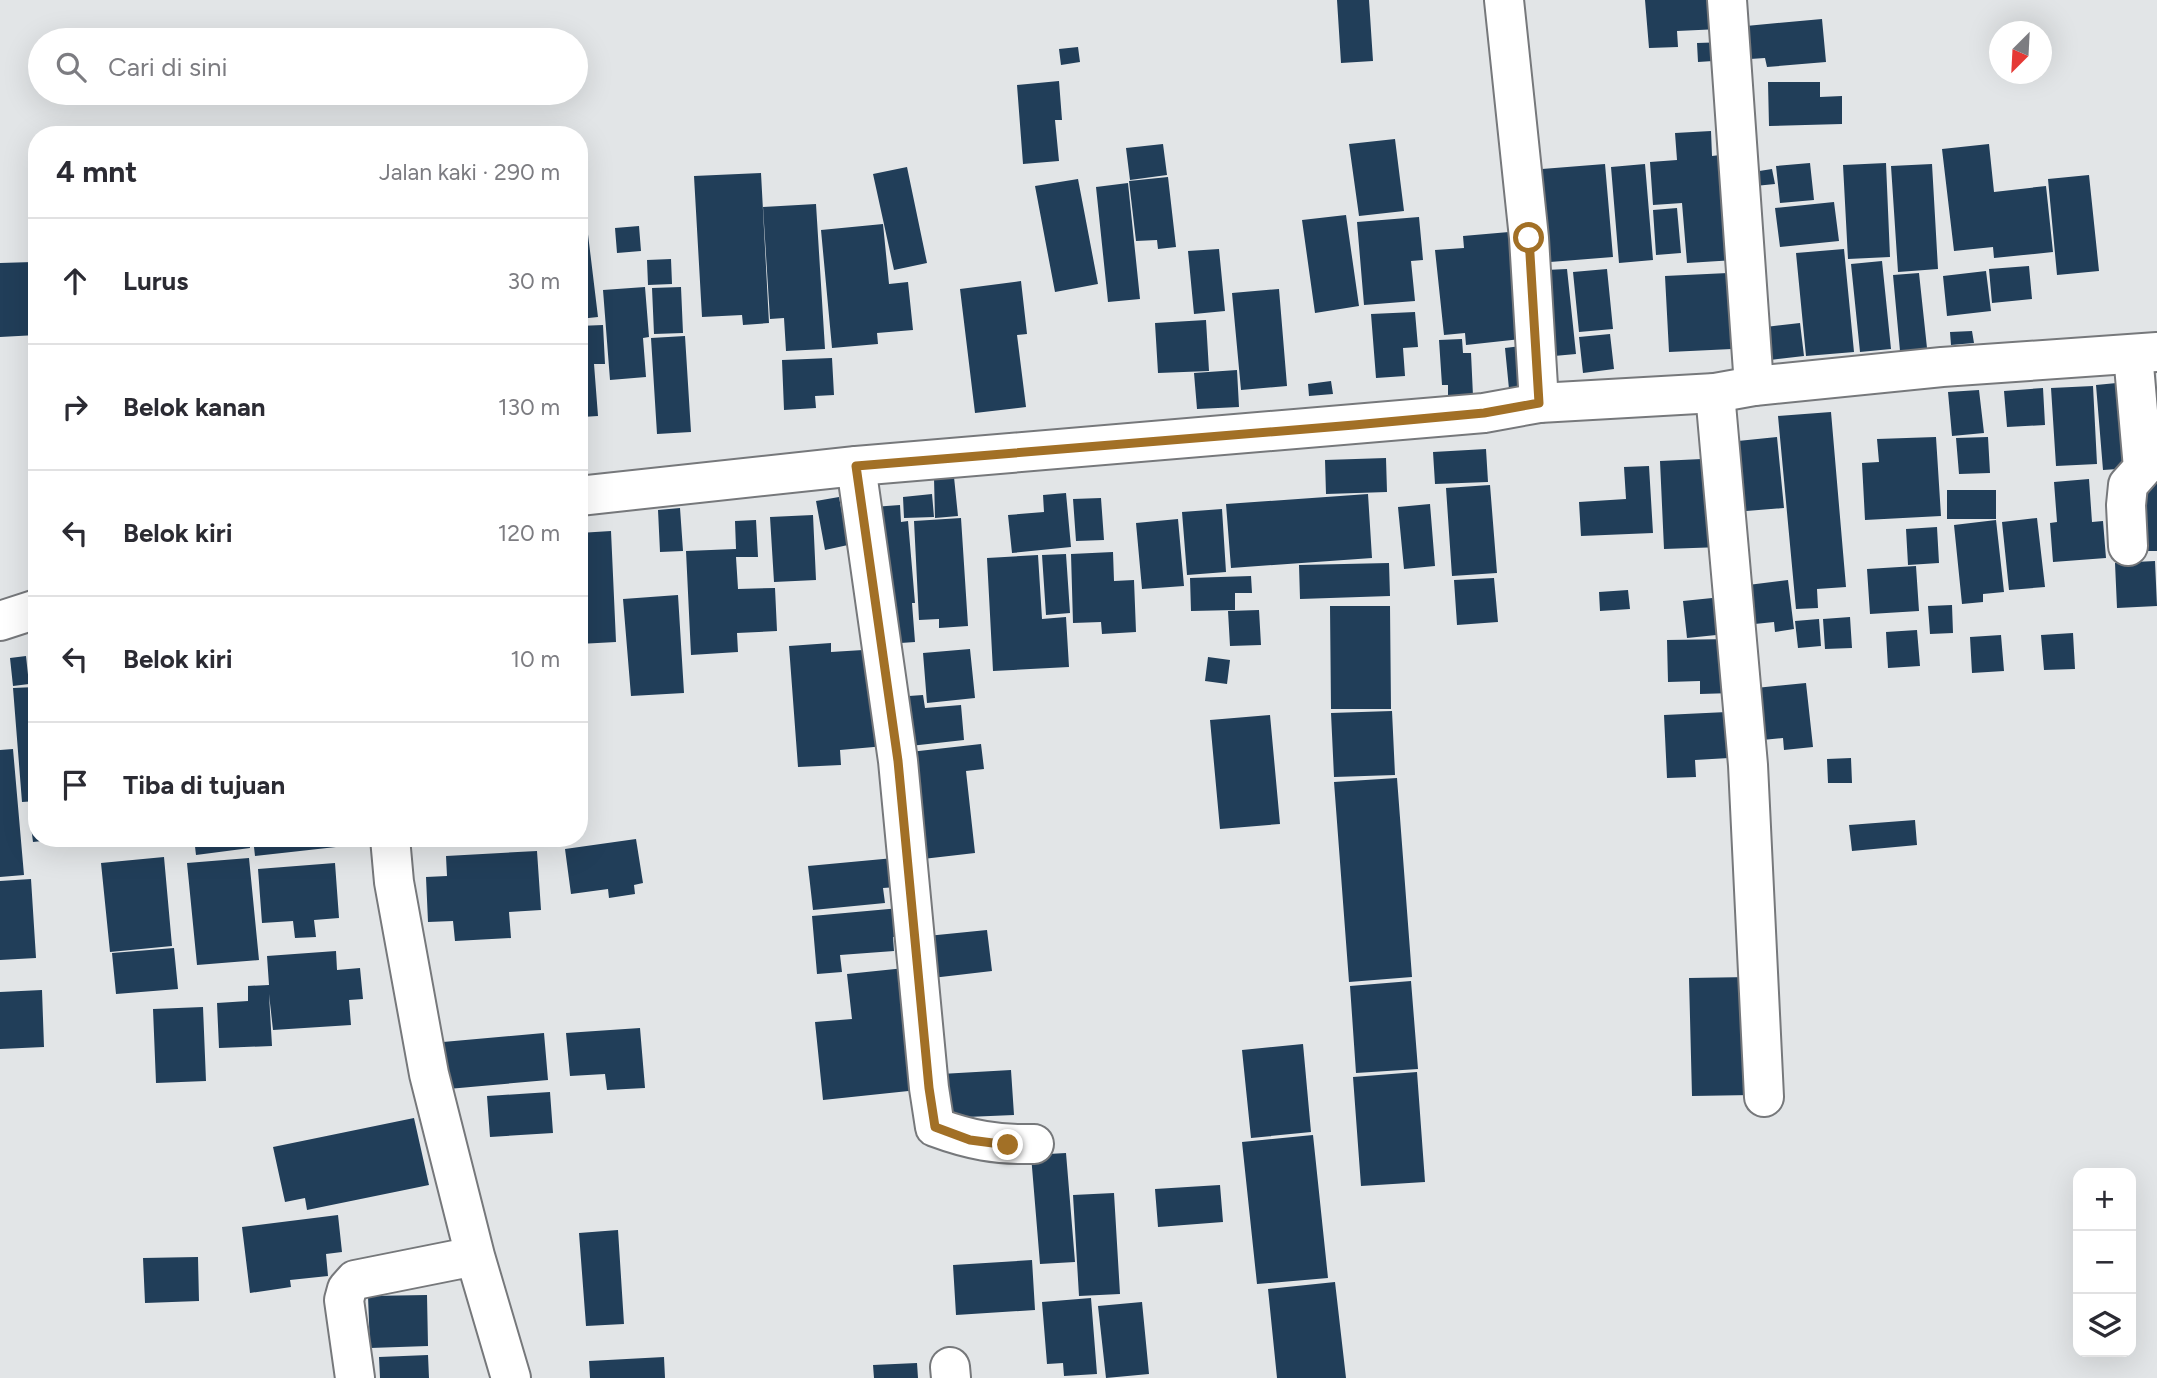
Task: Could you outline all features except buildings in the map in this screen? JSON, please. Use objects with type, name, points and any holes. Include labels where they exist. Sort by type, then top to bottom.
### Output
[{"type":"street","points":[[1504,0],[1529,238],[1539,403]]},
{"type":"street","points":[[1727,0],[1754,386]]},
{"type":"street","points":[[588,495],[856,466],[1484,413],[1539,403],[1715,393],[1754,386],[1942,367],[2145,353],[2143,468],[2128,485],[2128,546]]},
{"type":"street","points":[[1715,393],[1748,765],[1764,1097]]},
{"type":"street","points":[[856,466],[898,761],[935,1127],[970,1140],[1008,1145],[1034,1144]]},
{"type":"street","points":[[0,621],[28,612]]},
{"type":"street","points":[[391,847],[394,882],[429,1074],[475,1256],[511,1378]]},
{"type":"street","points":[[355,1378],[344,1300],[347,1289],[355,1280],[475,1256]]},
{"type":"route","points":[[1008,1145],[970,1140],[935,1127],[898,761],[856,466],[1354,425],[1484,413],[1539,403],[1529,238]]}]
